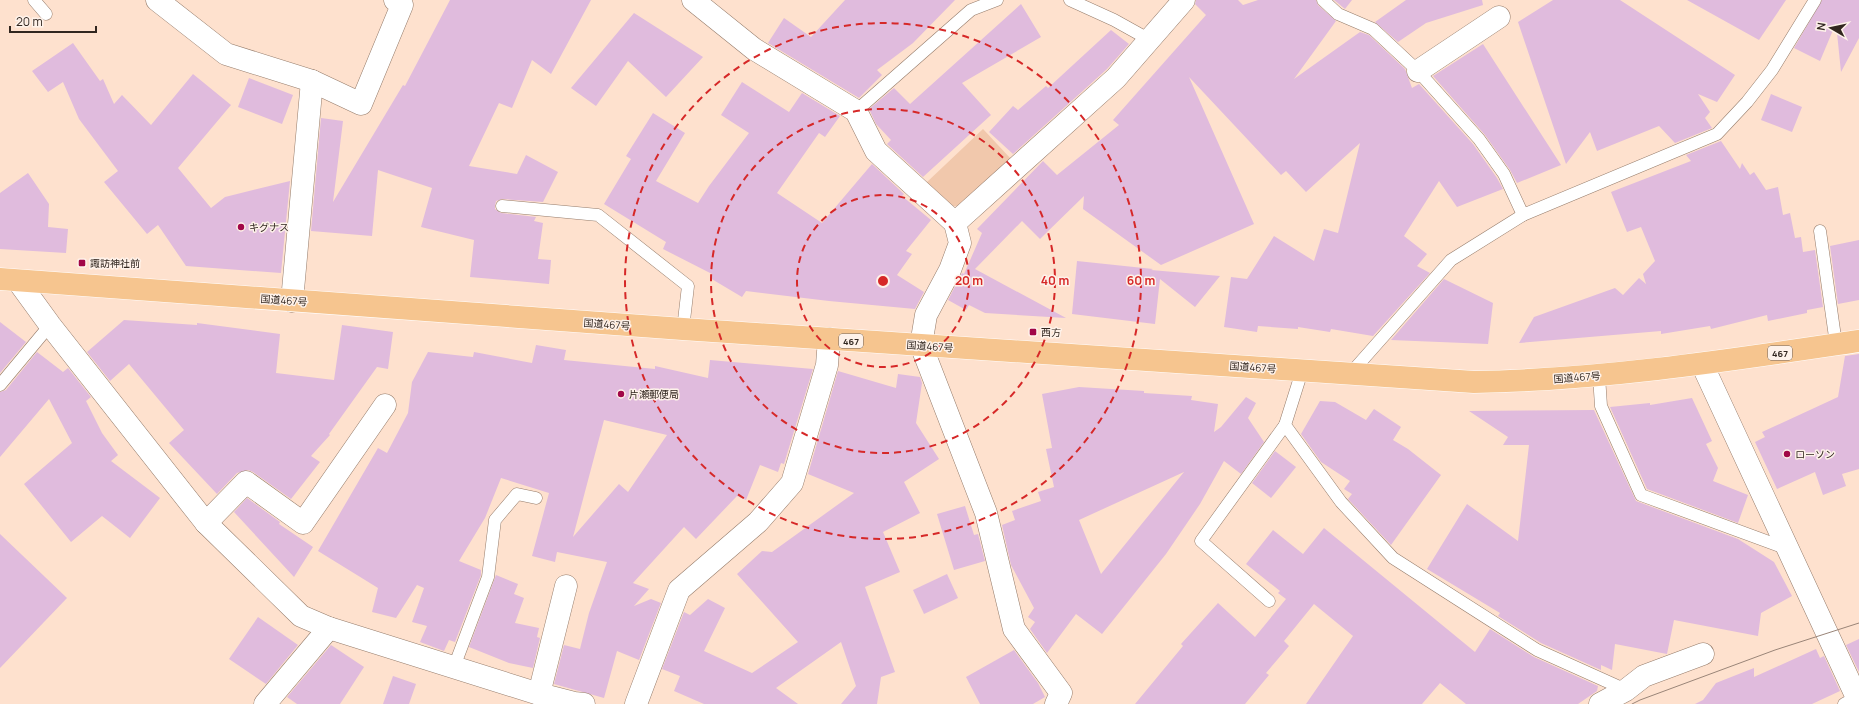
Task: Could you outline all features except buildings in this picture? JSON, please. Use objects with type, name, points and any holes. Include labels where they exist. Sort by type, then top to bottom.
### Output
[{"type":"highway","name":"国道467号","points":[[9,280],[683,329],[1474,382],[1524,381],[1599,376],[1702,364],[1859,340]]},
{"type":"street","points":[[157,0],[226,54],[312,81],[361,104],[400,2]]},
{"type":"street","points":[[693,0],[714,10],[754,49],[856,111],[876,151],[955,223],[960,243],[950,270],[926,314],[921,345],[986,513],[1014,629],[1061,693],[1056,704]]},
{"type":"street","points":[[955,223],[1116,78],[1184,0]]},
{"type":"street","points":[[1418,71],[1499,17]]},
{"type":"street","points":[[292,301],[312,81]]},
{"type":"street","points":[[9,280],[50,325],[206,523],[301,616],[329,628],[539,694],[584,704]]},
{"type":"street","points":[[636,704],[679,590],[758,522],[792,483],[827,365],[830,339]]},
{"type":"street","points":[[1702,364],[1855,698]]},
{"type":"street","points":[[206,523],[246,482],[303,523],[385,405]]},
{"type":"street","points":[[539,694],[566,586]]},
{"type":"street","points":[[265,704],[329,628]]},
{"type":"street","points":[[1600,704],[1626,690],[1644,676],[1703,654]]},
{"type":"lane","points":[[34,0],[46,14]]},
{"type":"lane","points":[[856,111],[972,10],[997,0]]},
{"type":"lane","points":[[1070,0],[1114,20],[1150,40]]},
{"type":"lane","points":[[1324,0],[1338,14],[1373,29],[1418,71],[1479,139],[1500,168],[1523,214]]},
{"type":"lane","points":[[1350,374],[1451,260],[1523,214],[1717,134],[1747,102],[1772,70],[1815,0]]},
{"type":"lane","points":[[502,206],[598,216],[688,286],[683,329]]},
{"type":"lane","points":[[1820,231],[1836,344]]},
{"type":"lane","points":[[0,385],[50,325]]},
{"type":"lane","points":[[1269,601],[1201,541],[1285,425],[1302,371]]},
{"type":"lane","points":[[1599,376],[1600,406],[1641,496],[1788,549]]},
{"type":"lane","points":[[1285,425],[1341,502],[1393,558],[1537,650],[1626,690]]},
{"type":"lane","points":[[454,667],[488,577],[495,520],[517,494],[536,498]]},
{"type":"shaded area","points":[[983,129],[1011,159],[962,206],[948,206],[926,183]]},
{"type":"tram line","points":[[1632,704],[1775,650],[1859,623]]},
{"type":"place","name":"キグナス","points":[[241,227]]},
{"type":"place","name":"諏訪神社前","points":[[82,263]]},
{"type":"place","name":"西方","points":[[1033,332]]},
{"type":"place","name":"片瀬郵便局","points":[[621,394]]},
{"type":"place","name":"ローソン","points":[[1787,454]]}]
